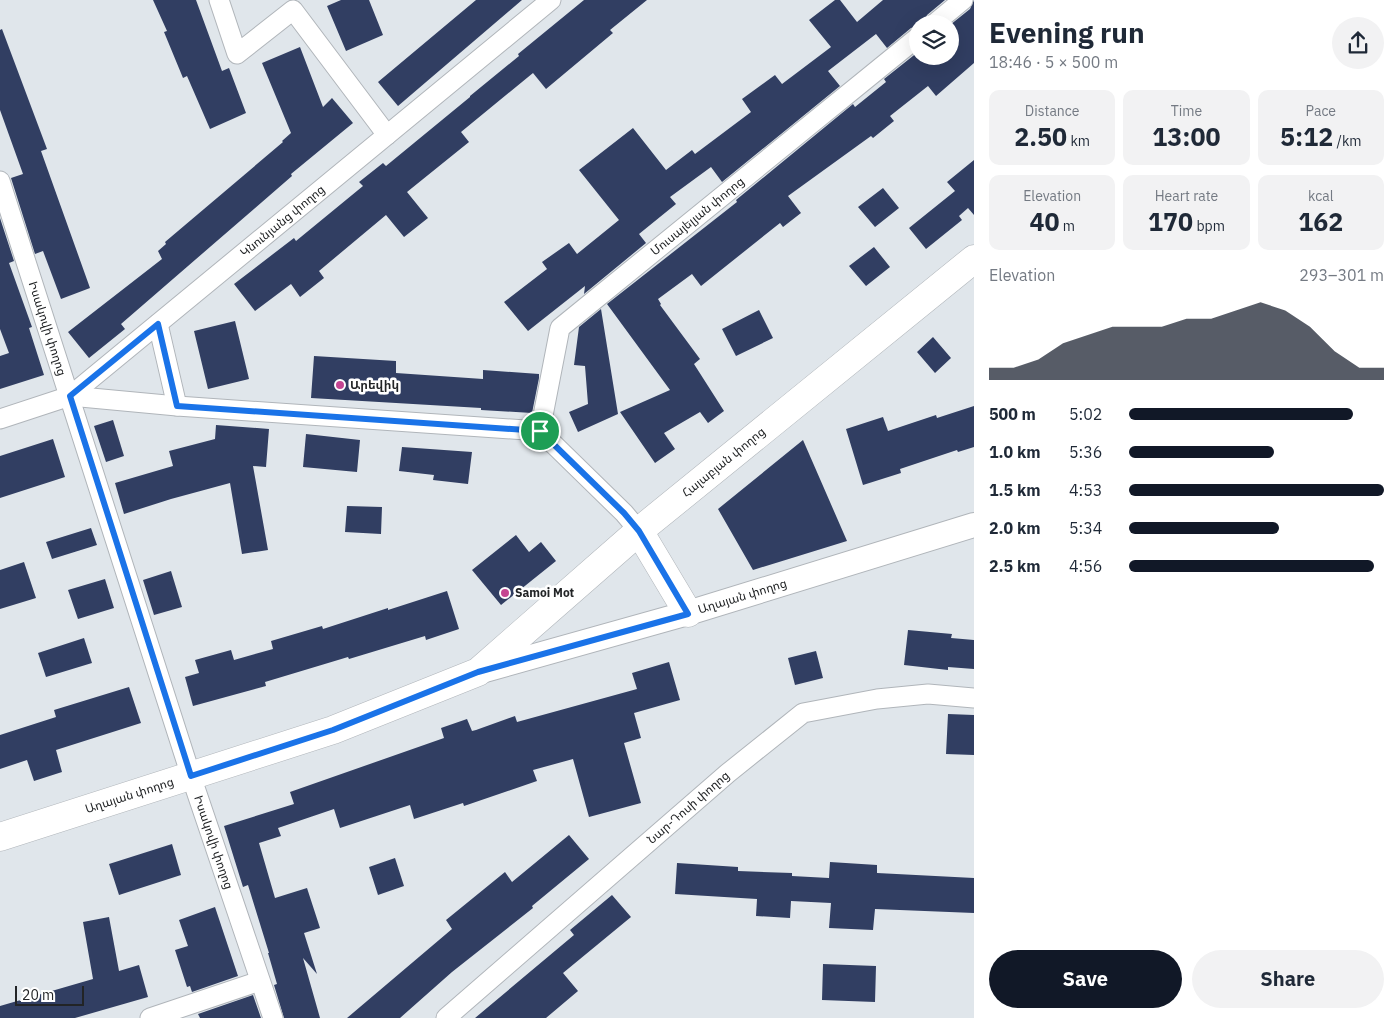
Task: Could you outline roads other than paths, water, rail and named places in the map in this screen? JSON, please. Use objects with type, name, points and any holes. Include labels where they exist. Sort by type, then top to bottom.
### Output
[{"type":"main road","name":"Հալաբյան փողոց","points":[[478,672],[639,531],[974,259]]},
{"type":"main road","points":[[639,531],[688,614]]},
{"type":"main road","name":"Աղայան փողոց","points":[[0,837],[333,730],[478,672]]},
{"type":"street","points":[[219,0],[237,54],[299,5],[387,135]]},
{"type":"street","name":"Կնունյանց փողոց","points":[[0,420],[70,396],[551,0]]},
{"type":"street","points":[[945,15],[963,0]]},
{"type":"street","name":"Մուսայելյան փողոց","points":[[540,431],[560,328],[909,44]]},
{"type":"street","name":"Իսակովի փողոց","points":[[0,181],[191,776],[273,1018]]},
{"type":"street","points":[[158,324],[177,406]]},
{"type":"street","points":[[70,396],[177,406],[540,431],[624,513],[639,531]]},
{"type":"street","name":"Աղայան փողոց","points":[[478,672],[688,614],[974,526]]},
{"type":"street","name":"Նար-Դոսի փողոց","points":[[446,1018],[728,773],[803,713],[877,699],[920,695],[974,698]]},
{"type":"street","points":[[150,1018],[260,981]]},
{"type":"place","name":"Արեվիկ","points":[[340,385]]},
{"type":"place","name":"Samoi Mot","points":[[505,593]]}]
